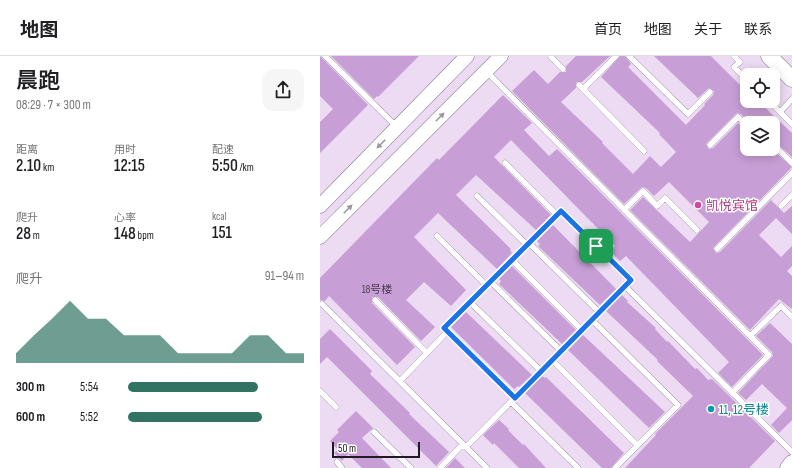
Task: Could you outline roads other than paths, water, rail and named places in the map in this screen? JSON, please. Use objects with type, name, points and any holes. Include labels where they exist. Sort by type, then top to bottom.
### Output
[{"type":"main road","points":[[769,56],[792,79]]},
{"type":"main road","points":[[788,468],[792,463]]},
{"type":"street","points":[[320,206],[467,56]]},
{"type":"street","points":[[320,237],[501,56]]},
{"type":"lane","points":[[326,56],[397,127]]},
{"type":"lane","points":[[551,56],[563,69]]},
{"type":"lane","points":[[616,56],[581,87],[644,151]]},
{"type":"lane","points":[[629,56],[688,114],[710,92]]},
{"type":"lane","points":[[734,56],[740,62],[734,67],[740,73]]},
{"type":"lane","points":[[486,71],[769,355],[732,393]]},
{"type":"lane","points":[[780,112],[792,99]]},
{"type":"lane","points":[[776,108],[792,124]]},
{"type":"lane","points":[[710,145],[738,117],[740,119]]},
{"type":"lane","points":[[780,151],[792,162]]},
{"type":"lane","points":[[505,163],[557,215]]},
{"type":"lane","points":[[717,248],[792,173]]},
{"type":"lane","points":[[624,210],[643,191],[657,206],[665,198],[697,230]]},
{"type":"lane","points":[[781,206],[792,195]]},
{"type":"lane","points":[[477,196],[599,312]]},
{"type":"lane","points":[[440,468],[513,400],[631,280],[561,211],[444,328],[448,332],[513,400],[578,468]]},
{"type":"lane","points":[[437,236],[561,351]]},
{"type":"lane","points":[[512,260],[582,330]]},
{"type":"lane","points":[[625,286],[792,452]]},
{"type":"lane","points":[[374,300],[427,353]]},
{"type":"lane","points":[[470,302],[541,371]]},
{"type":"lane","points":[[322,304],[487,468]]},
{"type":"lane","points":[[750,336],[781,306],[792,317]]},
{"type":"lane","points":[[592,320],[678,405],[637,445],[618,467]]},
{"type":"lane","points":[[400,381],[448,332]]},
{"type":"lane","points":[[552,360],[637,445]]},
{"type":"lane","points":[[320,391],[336,407]]},
{"type":"lane","points":[[374,432],[411,468]]},
{"type":"lane","points":[[337,462],[342,468]]},
{"type":"place","name":"凯悦宾馆","points":[[698,205]]},
{"type":"place","name":"11, 12号楼","points":[[711,409]]}]
